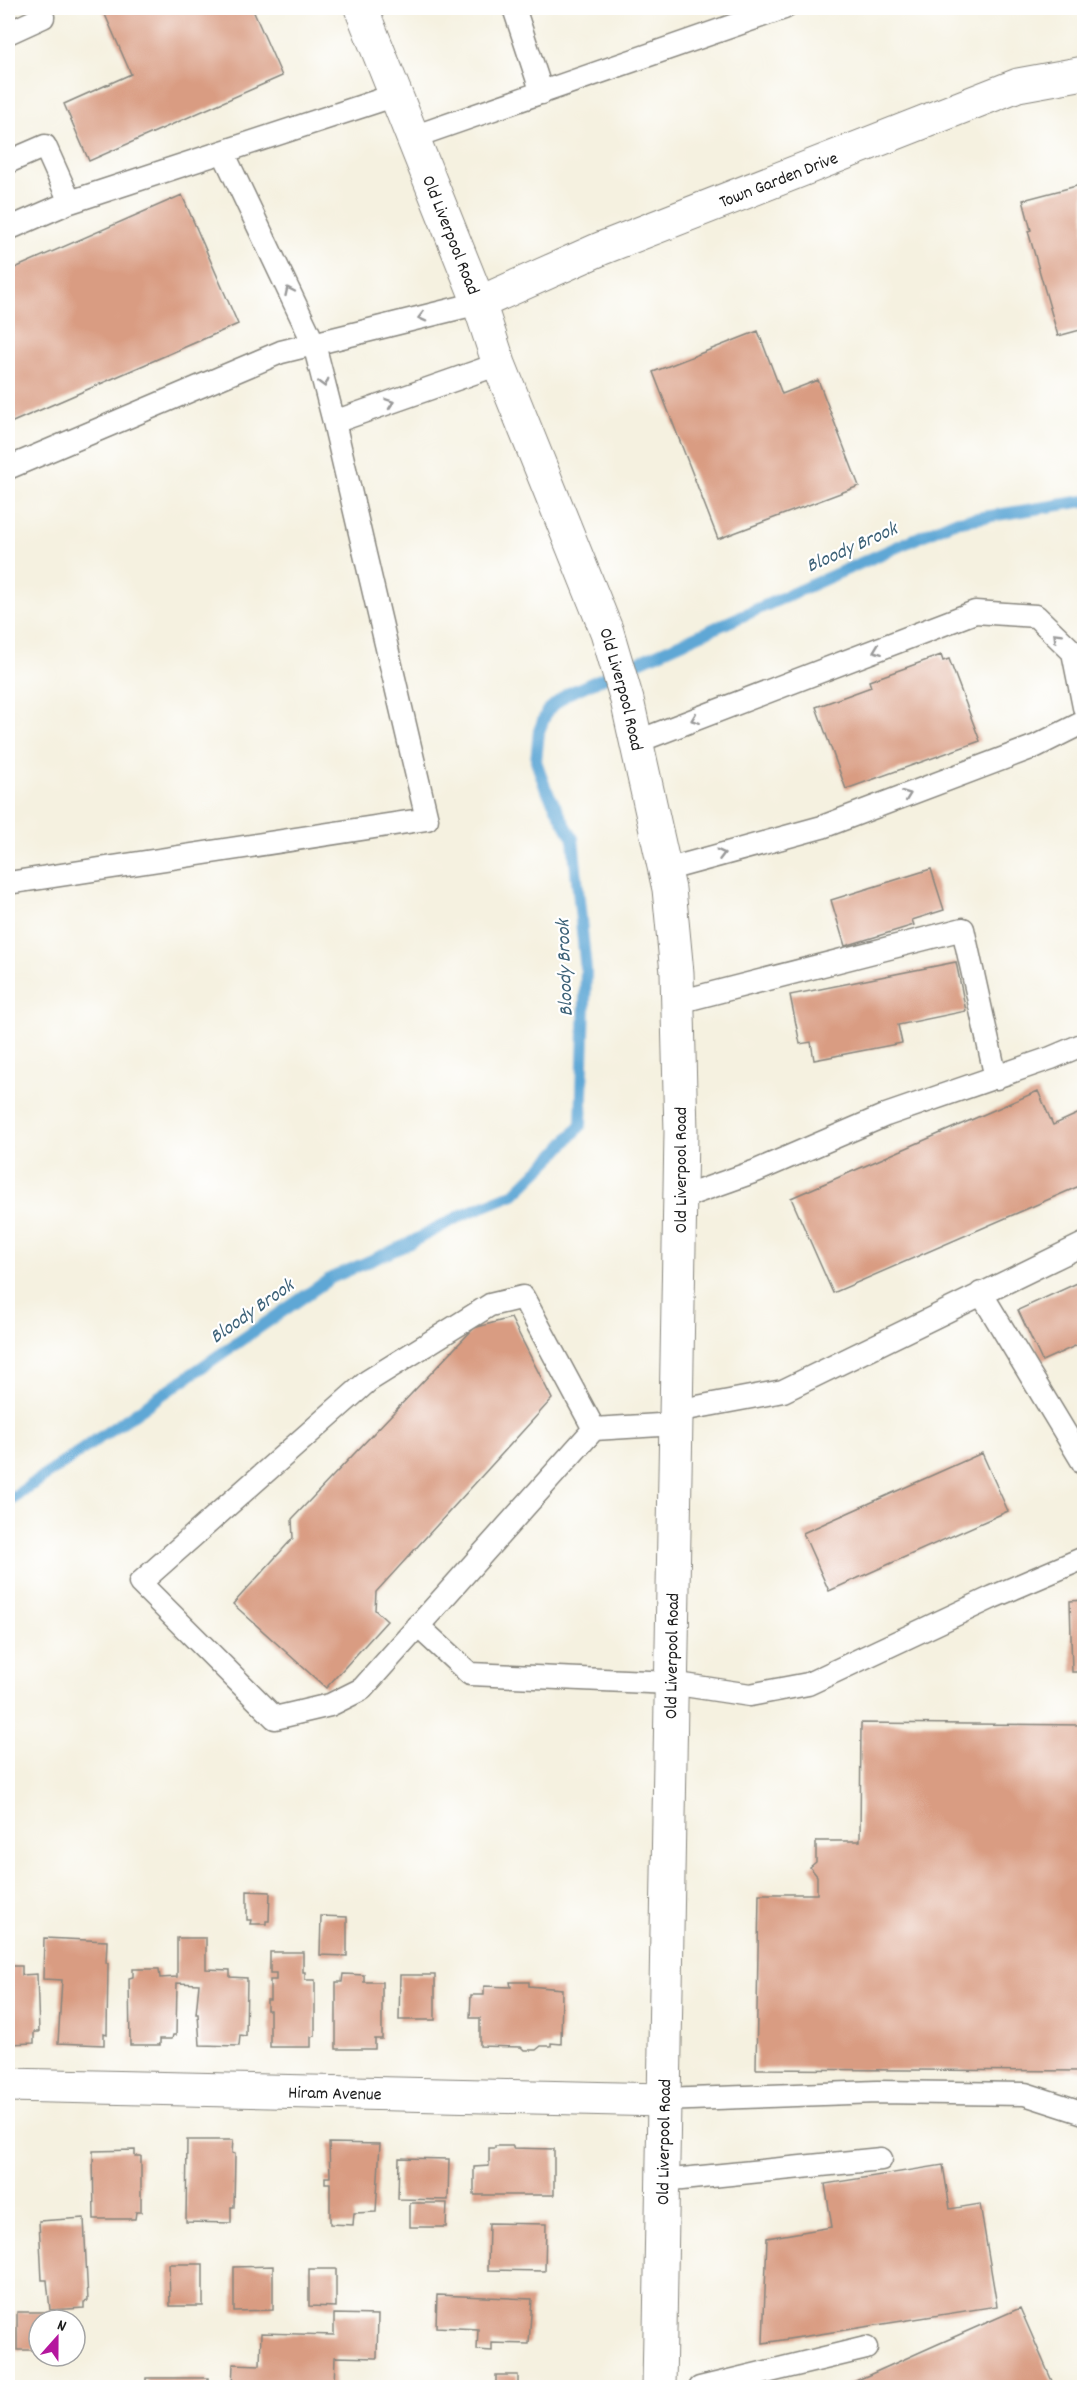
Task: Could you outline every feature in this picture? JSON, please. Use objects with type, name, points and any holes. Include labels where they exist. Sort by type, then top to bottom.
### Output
[{"type":"main road","name":"Old Liverpool Road","points":[[361,8],[479,303],[499,364],[607,632],[627,700],[669,889],[678,1002],[681,1132],[659,2388]]},
{"type":"main road","name":"Town Garden Drive","points":[[479,303],[600,249],[1018,85],[1084,73]]},
{"type":"main road","name":"Hiram Avenue","points":[[8,2085],[663,2100]]},
{"type":"lane","points":[[8,33],[43,17],[39,8]]},
{"type":"lane","points":[[514,8],[542,93]]},
{"type":"lane","points":[[413,138],[784,8]]},
{"type":"lane","points":[[8,229],[70,202],[396,95]]},
{"type":"lane","points":[[8,162],[45,146],[70,202]]},
{"type":"lane","points":[[8,883],[427,819],[314,344],[223,152]]},
{"type":"lane","points":[[8,468],[281,352],[479,303]]},
{"type":"lane","points":[[334,422],[499,364]]},
{"type":"lane","points":[[636,742],[975,612],[1036,616],[1073,652],[1084,707]]},
{"type":"lane","points":[[665,870],[822,827],[1036,746],[1084,722]]},
{"type":"lane","points":[[678,1002],[963,929],[996,1078]]},
{"type":"lane","points":[[680,1198],[756,1171],[886,1115],[996,1078],[1084,1044]]},
{"type":"lane","points":[[594,1429],[523,1297],[490,1305],[368,1381],[140,1583],[275,1718],[330,1705],[362,1689],[594,1429],[676,1418],[783,1391],[1084,1244]]},
{"type":"lane","points":[[981,1293],[1084,1464]]},
{"type":"lane","points":[[418,1626],[470,1674],[670,1683],[750,1695],[808,1684],[993,1597],[1084,1558]]},
{"type":"lane","points":[[663,2100],[877,2092],[1024,2094],[1084,2113]]},
{"type":"lane","points":[[662,2181],[881,2159]]},
{"type":"lane","points":[[700,2388],[743,2382],[866,2348]]},
{"type":"building","points":[[108,8],[252,8],[282,76],[89,161],[64,104],[131,74],[103,10]]},
{"type":"building","points":[[1084,184],[1084,329],[1058,336],[1028,231],[1031,230],[1023,200]]},
{"type":"building","points":[[182,195],[238,324],[8,424],[8,271]]},
{"type":"building","points":[[758,331],[782,394],[818,380],[859,486],[718,539],[653,372]]},
{"type":"building","points":[[941,655],[943,661],[949,659],[980,741],[846,789],[816,707],[871,687],[869,681]]},
{"type":"building","points":[[931,869],[944,910],[912,920],[914,925],[845,946],[831,900]]},
{"type":"building","points":[[956,962],[966,1011],[898,1025],[902,1043],[814,1060],[811,1042],[800,1044],[790,995]]},
{"type":"building","points":[[1038,1091],[1053,1125],[1084,1111],[1084,1184],[833,1293],[791,1198]]},
{"type":"building","points":[[1084,1280],[1084,1342],[1042,1361],[1018,1310]]},
{"type":"building","points":[[511,1318],[552,1399],[376,1592],[375,1610],[387,1621],[326,1688],[233,1604],[293,1538],[292,1519],[474,1328]]},
{"type":"building","points":[[982,1453],[1008,1511],[829,1591],[803,1533]]},
{"type":"building","points":[[1084,1600],[1084,1672],[1072,1672],[1070,1601]]},
{"type":"building","points":[[861,1723],[1084,1725],[1084,2071],[756,2069],[759,1894],[817,1894],[817,1876],[810,1867],[816,1862],[816,1841],[860,1841]]},
{"type":"building","points":[[247,1891],[270,1892],[269,1921],[266,1921],[266,1924],[250,1924],[251,1920],[247,1920]]},
{"type":"building","points":[[321,1916],[347,1917],[347,1956],[320,1955]]},
{"type":"building","points":[[44,1938],[107,1941],[107,2034],[104,2033],[104,2045],[58,2043],[62,1980],[43,1979]]},
{"type":"building","points":[[177,1938],[206,1938],[206,1969],[230,1970],[230,1977],[247,1978],[246,2036],[240,2035],[239,2046],[200,2045],[198,2014],[196,2014],[199,1984],[177,1983],[176,2035],[173,2035],[172,2039],[160,2039],[160,2045],[130,2045],[129,1978],[133,1977],[133,1969],[159,1969],[160,1978],[177,1977]]},
{"type":"building","points":[[270,1952],[303,1952],[305,1980],[315,1980],[315,2036],[311,2037],[311,2047],[270,2047],[270,2010],[267,2010],[267,2000],[270,2000],[270,1980],[276,1980],[276,1973],[270,1973]]},
{"type":"building","points":[[8,1956],[10,1956],[11,1966],[22,1966],[22,1975],[37,1974],[39,2032],[34,2032],[34,2043],[8,2044]]},
{"type":"building","points":[[343,1974],[364,1975],[364,1982],[382,1982],[382,2039],[375,2039],[375,2049],[336,2049],[336,1982],[342,1982]]},
{"type":"building","points":[[400,1975],[435,1975],[435,2020],[399,2020]]},
{"type":"building","points":[[510,1982],[529,1982],[529,1986],[562,1989],[561,2044],[551,2043],[551,2046],[541,2046],[536,2050],[524,2050],[521,2047],[480,2046],[480,2018],[470,2018],[471,1995],[484,1995],[484,1986],[511,1987]]},
{"type":"building","points":[[187,2140],[233,2140],[234,2207],[231,2207],[231,2223],[186,2222]]},
{"type":"building","points":[[329,2143],[380,2144],[376,2212],[354,2213],[353,2225],[330,2224],[330,2183],[325,2183],[325,2177],[330,2177]]},
{"type":"building","points":[[495,2146],[554,2149],[554,2195],[474,2195],[474,2167],[489,2166],[489,2148],[495,2148]]},
{"type":"building","points":[[135,2150],[135,2156],[141,2156],[141,2212],[136,2212],[135,2219],[94,2219],[93,2151]]},
{"type":"building","points":[[399,2158],[449,2159],[448,2200],[398,2199]]},
{"type":"building","points":[[943,2165],[950,2209],[980,2204],[997,2306],[763,2343],[767,2238],[832,2227],[825,2184]]},
{"type":"building","points":[[410,2203],[447,2203],[446,2227],[410,2227]]},
{"type":"building","points":[[84,2218],[88,2301],[84,2302],[84,2308],[50,2308],[47,2280],[42,2280],[39,2221]]},
{"type":"building","points":[[489,2223],[546,2224],[545,2271],[488,2270]]},
{"type":"building","points":[[169,2264],[203,2264],[203,2306],[170,2306]]},
{"type":"building","points":[[273,2266],[273,2310],[234,2311],[234,2267]]},
{"type":"building","points":[[309,2269],[336,2269],[336,2307],[309,2306]]},
{"type":"building","points":[[437,2295],[532,2299],[529,2344],[492,2343],[492,2351],[477,2350],[478,2329],[436,2327]]},
{"type":"building","points":[[1020,2308],[1055,2388],[840,2388],[938,2344]]},
{"type":"building","points":[[17,2312],[27,2312],[27,2350],[17,2350]]},
{"type":"building","points":[[334,2314],[378,2315],[377,2358],[335,2357],[334,2387],[232,2388],[233,2364],[260,2365],[261,2333],[334,2335]]},
{"type":"building","points":[[496,2375],[518,2375],[518,2385],[528,2385],[528,2388],[472,2388],[472,2385],[496,2385]]},
{"type":"building","points":[[146,2378],[208,2378],[208,2388],[146,2388]]},
{"type":"waterway","name":"Bloody Brook","points":[[8,1501],[331,1278],[406,1245],[464,1214],[514,1194],[581,1125],[586,971],[573,839],[545,787],[536,761],[539,731],[547,711],[567,694],[953,522],[1084,501]]}]
